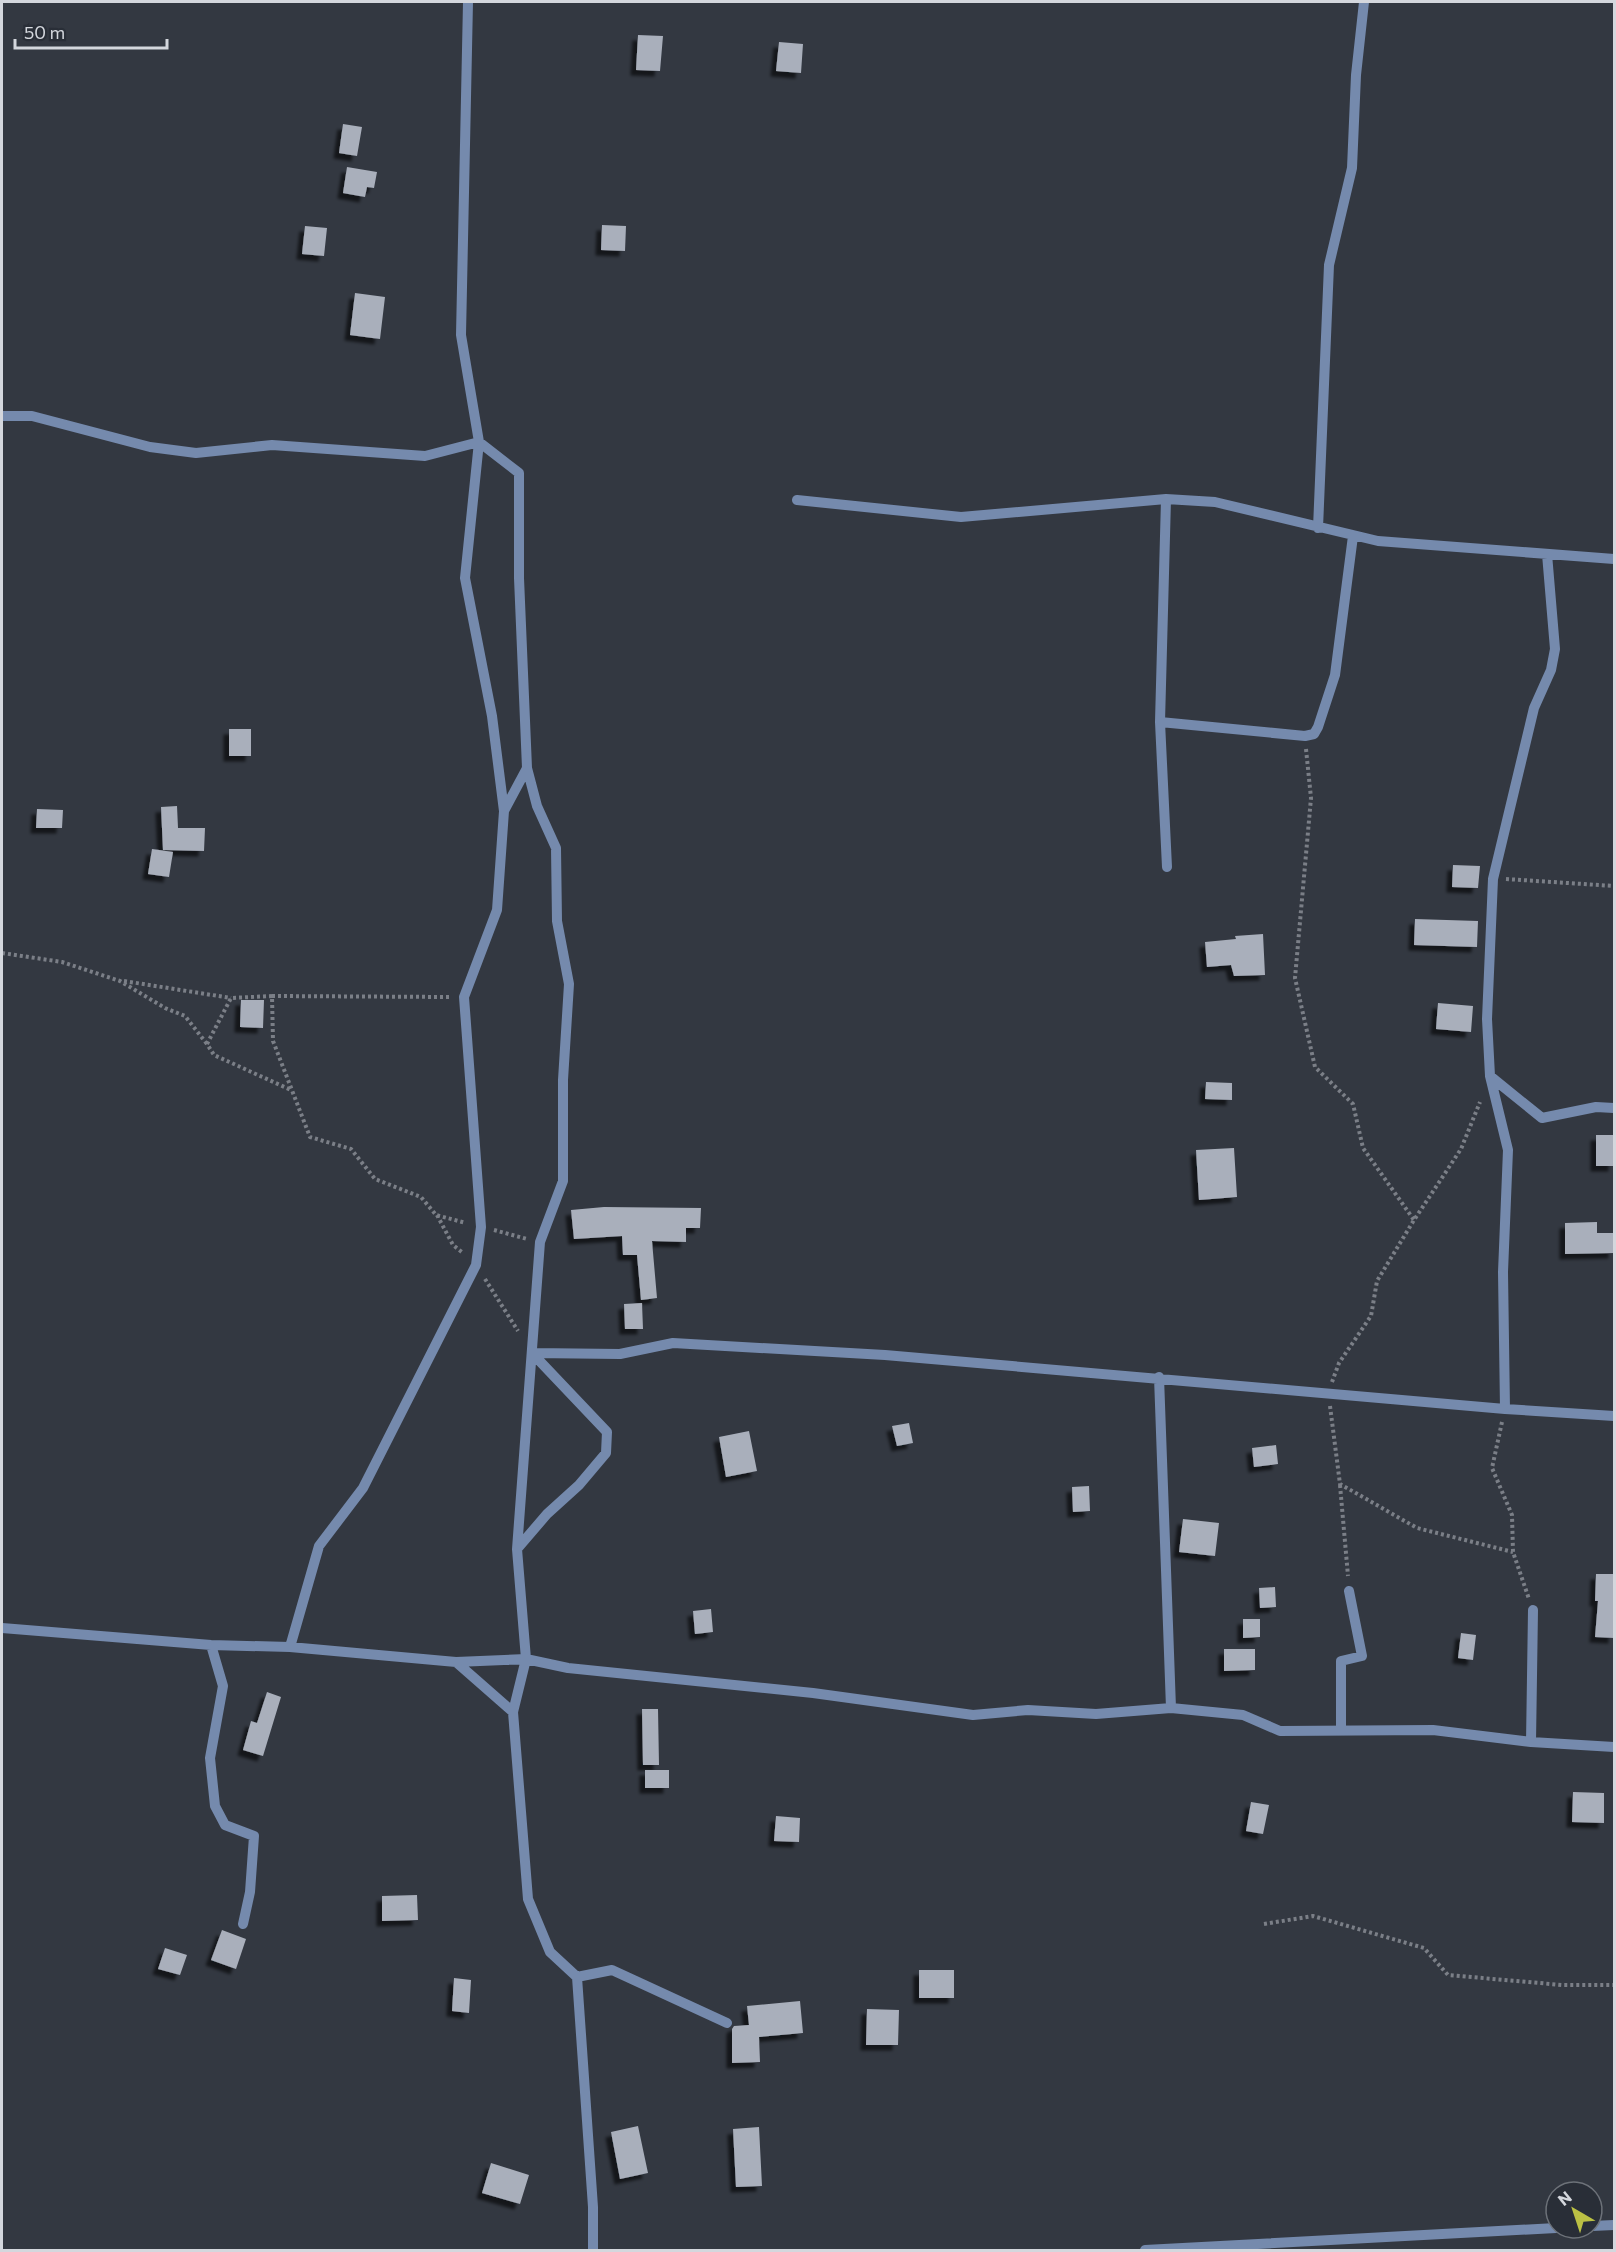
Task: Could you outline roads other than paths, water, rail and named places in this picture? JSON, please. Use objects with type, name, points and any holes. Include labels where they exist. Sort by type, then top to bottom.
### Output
[{"type":"street","points":[[290,1647],[319,1546],[363,1488],[476,1265],[481,1227],[464,997],[497,910],[504,811],[492,716],[465,578],[479,442],[461,335],[468,2]]},
{"type":"street","points":[[1318,528],[1329,264],[1352,168],[1356,75],[1364,2]]},
{"type":"street","points":[[2,416],[32,416],[150,447],[196,453],[272,445],[425,456],[479,442]]},
{"type":"street","points":[[479,442],[519,473],[519,578],[527,768],[537,806],[556,848],[557,921],[569,984],[563,1080],[563,1181],[540,1242],[517,1549],[526,1659],[513,1712],[528,1899],[550,1952],[577,1977],[593,2207],[592,2250]]},
{"type":"street","points":[[1166,499],[1160,722],[1167,867]]},
{"type":"street","points":[[796,500],[961,517],[1166,499],[1215,502],[1378,541],[1614,559]]},
{"type":"street","points":[[1160,722],[1305,736],[1314,734],[1335,675],[1353,536]]},
{"type":"street","points":[[1504,1410],[1503,1272],[1508,1150],[1490,1076],[1487,1019],[1493,879],[1534,708],[1551,670],[1555,649],[1547,554]]},
{"type":"street","points":[[504,811],[527,768]]},
{"type":"street","points":[[1490,1076],[1542,1118],[1596,1107],[1614,1108]]},
{"type":"street","points":[[532,1353],[620,1354],[673,1343],[885,1354],[1504,1410],[1614,1416]]},
{"type":"street","points":[[517,1549],[547,1514],[579,1485],[606,1453],[607,1432],[532,1353]]},
{"type":"street","points":[[1159,1377],[1171,1708]]},
{"type":"street","points":[[1341,1729],[1341,1661],[1362,1656],[1349,1591]]},
{"type":"street","points":[[1531,1742],[1533,1610]]},
{"type":"street","points":[[2,1628],[211,1645],[290,1647],[456,1662],[526,1659],[568,1668],[813,1693],[973,1715],[1028,1710],[1096,1714],[1171,1708],[1243,1715],[1280,1731],[1432,1730],[1531,1742],[1614,1748]]},
{"type":"street","points":[[211,1645],[223,1686],[210,1758],[215,1806],[225,1825],[254,1836],[250,1892],[243,1924]]},
{"type":"street","points":[[456,1662],[513,1712]]},
{"type":"street","points":[[577,1977],[612,1970],[727,2023]]},
{"type":"street","points":[[1144,2250],[1544,2229]]}]
